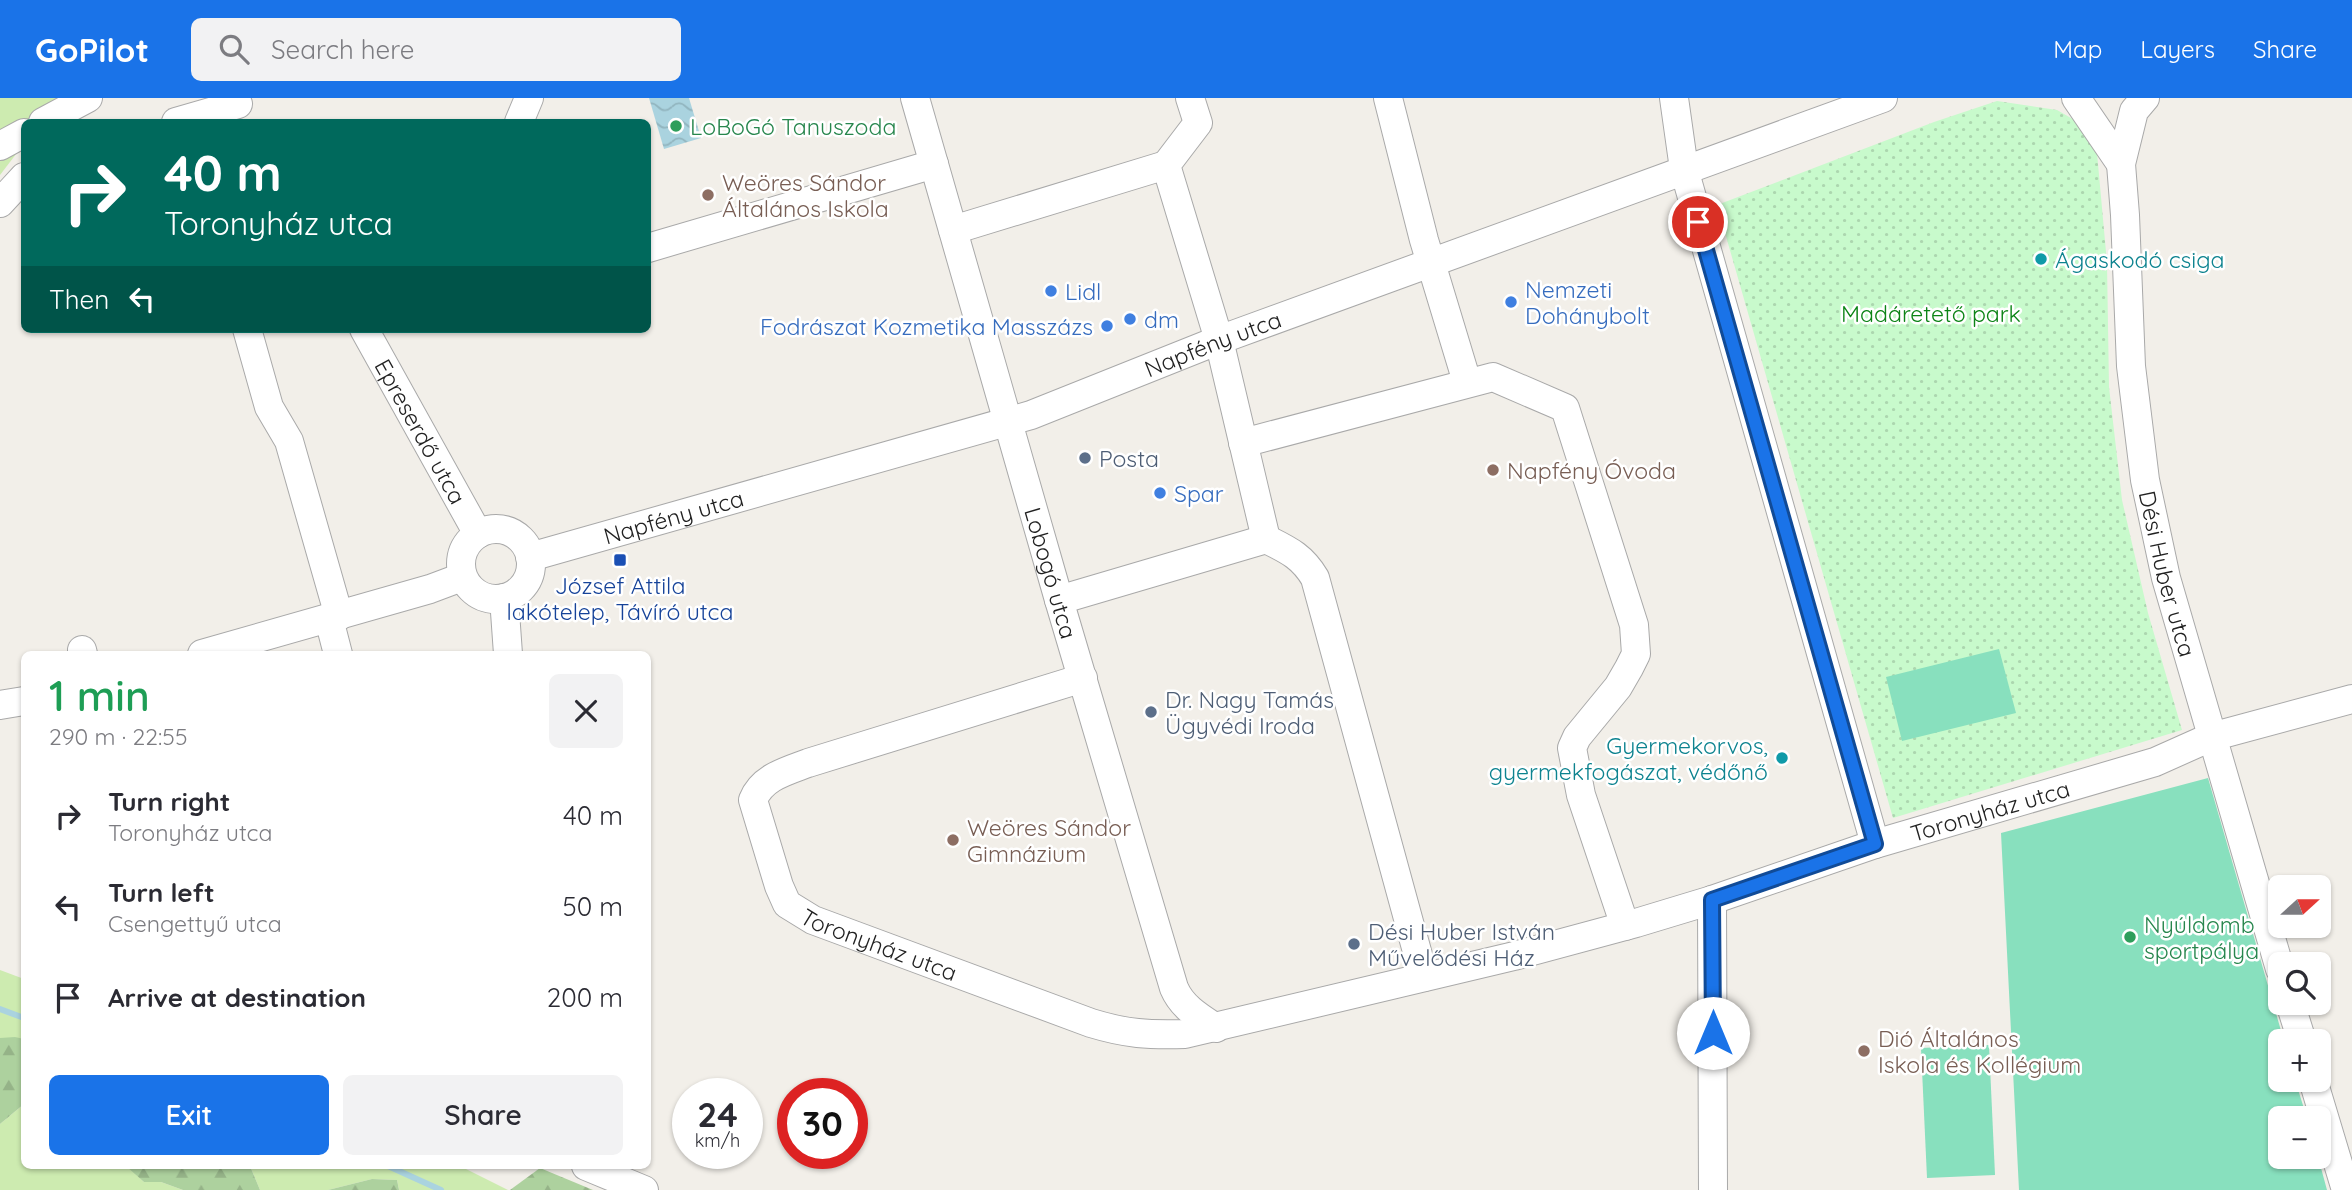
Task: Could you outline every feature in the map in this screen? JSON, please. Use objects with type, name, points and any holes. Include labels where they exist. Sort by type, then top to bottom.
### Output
[{"type":"street","points":[[49,119],[89,98]]},
{"type":"street","points":[[520,119],[529,98]]},
{"type":"street","name":"Lobogó utca","points":[[915,98],[1174,988],[1189,1010],[1216,1027]]},
{"type":"street","points":[[953,230],[1166,165],[1198,123],[1190,98]]},
{"type":"street","points":[[1388,98],[1431,262],[1467,382]]},
{"type":"street","points":[[1674,98],[1684,169],[1875,844]]},
{"type":"street","name":"Napfény utca","points":[[530,557],[1008,422],[1219,340],[1883,98]]},
{"type":"street","name":"Dési Huber utca","points":[[2076,98],[2121,164]]},
{"type":"street","name":"Dési Huber utca","points":[[2145,98],[2134,111],[2121,164],[2130,366],[2145,480],[2166,578],[2275,952]]},
{"type":"street","points":[[188,119],[239,106]]},
{"type":"street","points":[[0,146],[21,135]]},
{"type":"street","points":[[651,247],[934,164]]},
{"type":"street","points":[[1166,165],[1219,340],[1266,539]]},
{"type":"street","points":[[0,203],[21,180]]},
{"type":"street","points":[[248,333],[269,407],[289,441],[334,618],[338,651]]},
{"type":"street","name":"Epreserdő utca","points":[[366,333],[478,534]]},
{"type":"street","points":[[1244,443],[1493,376],[1565,408],[1634,625],[1636,654],[1629,668],[1618,687],[1577,737],[1572,748],[1581,795],[1625,926]]},
{"type":"street","points":[[496,529],[511,533],[523,543],[530,557],[531,569],[526,583],[514,594],[504,598],[480,596],[462,576],[461,557],[464,548],[478,534],[496,529]]},
{"type":"street","points":[[1059,600],[1266,539],[1289,550],[1306,563],[1315,578],[1424,977]]},
{"type":"street","points":[[213,651],[334,618],[430,589],[462,576]]},
{"type":"street","points":[[504,598],[508,651]]},
{"type":"street","name":"Toronyház utca","points":[[1083,678],[808,762],[768,780],[753,800],[779,886],[788,904],[813,920],[1091,1023],[1125,1033],[1185,1034],[1514,956],[1625,926],[1712,900],[1875,844],[2155,762],[2211,737],[2352,699]]},
{"type":"street","points":[[0,705],[21,702]]},
{"type":"street","points":[[1712,900],[1713,1190]]},
{"type":"street","points":[[2317,1092],[2346,1190]]},
{"type":"street","points":[[593,1169],[644,1190]]},
{"type":"green space","points":[[0,98],[59,98],[43,119],[21,119],[21,148],[0,175]]},
{"type":"green space","name":"Madáretető park","points":[[1997,101],[2057,110],[2078,122],[2097,153],[2107,263],[2109,387],[2122,500],[2148,613],[2182,730],[1893,818],[1717,205],[1934,122]]},
{"type":"green space","points":[[1999,649],[2016,713],[1902,741],[1886,677]]},
{"type":"green space","name":"Nyúldomb sportpálya","points":[[2208,778],[2268,986],[2268,1015],[2276,1015],[2281,1029],[2268,1029],[2268,1092],[2299,1092],[2303,1106],[2268,1106],[2268,1169],[2321,1169],[2327,1190],[2019,1190],[2001,833]]},
{"type":"green space","points":[[0,970],[21,978],[21,1039],[0,1038]]},
{"type":"green space","points":[[0,1038],[21,1038],[21,1106],[0,1124]]},
{"type":"green space","points":[[1989,1045],[1995,1175],[1927,1178],[1921,1048]]},
{"type":"green space","points":[[21,1106],[21,1169],[130,1169],[144,1182],[161,1182],[183,1190],[0,1190],[0,1124]]},
{"type":"green space","points":[[129,1169],[251,1169],[260,1190],[183,1190],[161,1182],[144,1182]]},
{"type":"green space","points":[[251,1169],[466,1169],[508,1190],[399,1190],[397,1180],[372,1179],[328,1190],[260,1190]]},
{"type":"green space","points":[[542,1169],[593,1190],[510,1190]]},
{"type":"green space","points":[[372,1179],[397,1180],[399,1190],[328,1190]]},
{"type":"water","points":[[649,98],[689,98],[701,138],[664,149]]},
{"type":"waterway","points":[[0,1009],[21,1017]]},
{"type":"waterway","points":[[395,1169],[441,1190]]},
{"type":"place","name":"LoBoGó Tanuszoda","points":[[676,126]]},
{"type":"place","name":"Weöres Sándor Általános Iskola","points":[[708,195]]},
{"type":"place","name":"Ágaskodó csiga","points":[[2041,259]]},
{"type":"place","name":"Lidl","points":[[1051,291]]},
{"type":"place","name":"Nemzeti Dohánybolt","points":[[1511,302]]},
{"type":"place","name":"dm","points":[[1130,319]]},
{"type":"place","name":"Fodrászat Kozmetika Masszázs","points":[[1107,326]]},
{"type":"place","name":"Posta","points":[[1085,458]]},
{"type":"place","name":"Napfény Óvoda","points":[[1493,470]]},
{"type":"place","name":"Spar","points":[[1160,493]]},
{"type":"place","name":"József Attila lakótelep, Távíró utca","points":[[620,560]]},
{"type":"place","name":"Dr. Nagy Tamás Ügyvédi Iroda","points":[[1151,712]]},
{"type":"place","name":"Gyermekorvos, gyermekfogászat, védőnő","points":[[1782,758]]},
{"type":"place","name":"Weöres Sándor Gimnázium","points":[[953,840]]},
{"type":"place","name":"Nyúldomb sportpálya","points":[[2130,937]]},
{"type":"place","name":"Dési Huber István Művelődési Ház","points":[[1354,944]]},
{"type":"place","name":"Dió Általános Iskola és Kollégium","points":[[1864,1051]]},
{"type":"route","points":[[1698,222],[1875,844],[1712,900],[1713,1033]]}]
